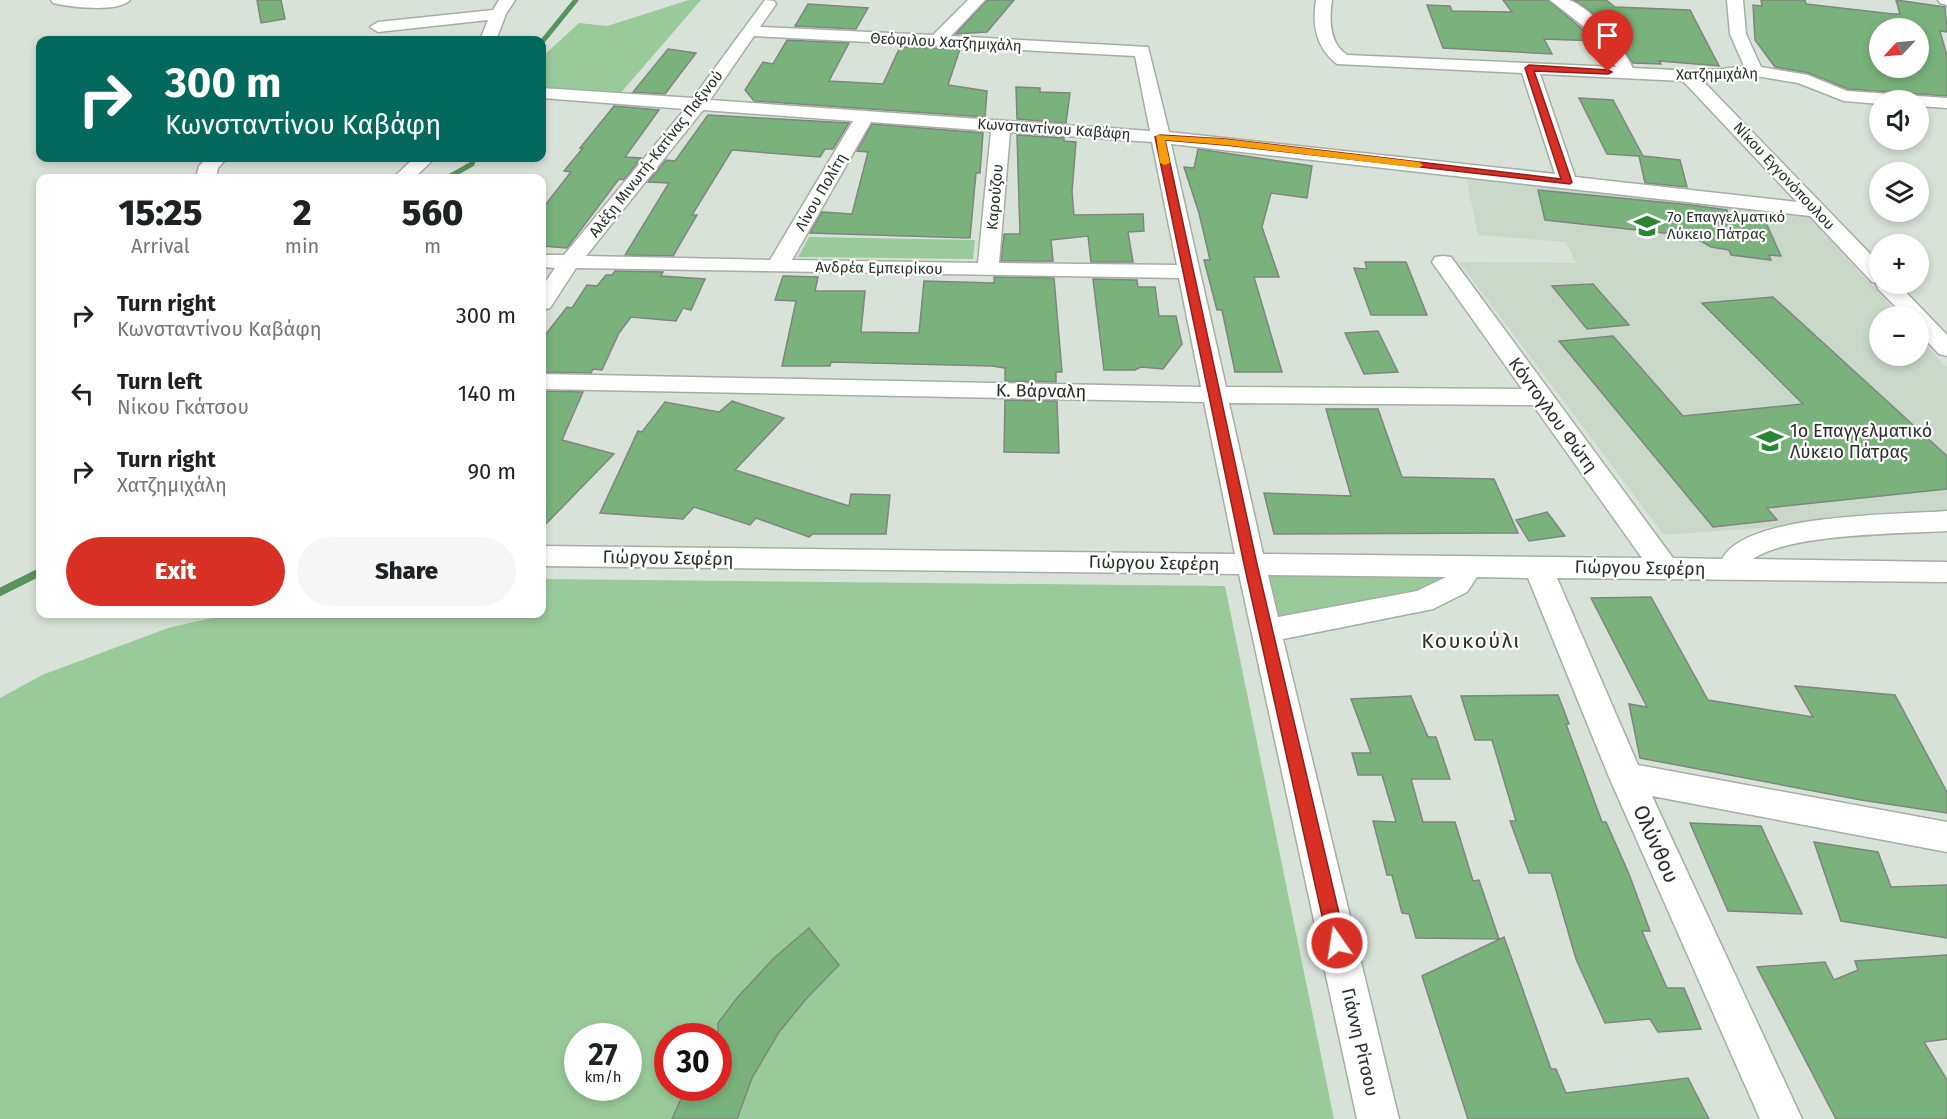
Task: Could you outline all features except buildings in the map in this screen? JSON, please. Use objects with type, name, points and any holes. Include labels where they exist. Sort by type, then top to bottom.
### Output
[{"type":"street","points":[[59,0],[84,4],[122,0]]},
{"type":"street","points":[[490,36],[498,14],[507,0]]},
{"type":"street","points":[[936,42],[977,0]]},
{"type":"street","name":"Χατζημιχάλη","points":[[1324,0],[1321,16],[1323,28],[1330,48],[1336,56],[1343,60],[1688,76],[1755,72],[1802,79],[1844,96],[1869,98]]},
{"type":"street","points":[[1558,0],[1606,36],[1620,57],[1627,73]]},
{"type":"street","points":[[1735,0],[1739,38],[1755,72]]},
{"type":"street","name":"Αλέξη Μινωτή-Κατίνας Παξινού","points":[[546,297],[570,262],[698,104],[768,4]]},
{"type":"street","points":[[378,27],[498,14]]},
{"type":"street","name":"Θεόφιλου Χατζημιχάλη","points":[[750,31],[1142,51]]},
{"type":"street","name":"Γιάννη Ρίτσου","points":[[1142,51],[1251,564],[1378,1119]]},
{"type":"street","points":[[1529,68],[1567,182]]},
{"type":"street","name":"Νίκου Εγγονόπουλου","points":[[1688,76],[1869,266]]},
{"type":"street","name":"Κωνσταντίνου Καβάφη","points":[[546,93],[1225,142],[1815,210]]},
{"type":"street","points":[[1929,102],[1947,103]]},
{"type":"street","name":"Λίνου Πολίτη","points":[[777,267],[865,116]]},
{"type":"street","name":"Καρούζου","points":[[988,269],[1002,125]]},
{"type":"street","points":[[407,174],[420,162]]},
{"type":"street","name":"Ανδρέα Εμπειρίκου","points":[[546,261],[777,267],[1189,272]]},
{"type":"street","name":"Κόντογλου Φώτη","points":[[1443,262],[1664,568]]},
{"type":"street","points":[[1896,294],[1907,306]]},
{"type":"street","points":[[1929,329],[1947,349]]},
{"type":"street","name":"Κ. Βάρναλη","points":[[546,382],[1215,395],[1540,397]]},
{"type":"street","points":[[1735,570],[1736,560],[1745,551],[1784,535],[1947,521]]},
{"type":"street","name":"Γιώργου Σεφέρη","points":[[546,556],[1947,572]]},
{"type":"street","points":[[1266,631],[1423,601],[1457,584],[1467,566]]},
{"type":"street","name":"Ολύνθου","points":[[1538,567],[1626,777],[1781,1119]]},
{"type":"street","points":[[1626,777],[1947,837]]},
{"type":"shaded area","name":"1o Επαγγελματικό Λύκειο Πάτρας","points":[[1466,177],[1810,217],[1869,283],[1869,294],[1879,294],[1890,306],[1869,306],[1869,366],[1929,366],[1929,348],[1947,368],[1947,514],[1664,535],[1459,262],[1576,263],[1566,242],[1478,235]]},
{"type":"green space","points":[[689,0],[701,0],[619,95],[546,89],[546,53],[579,23],[607,26]]},
{"type":"green space","points":[[809,237],[975,240],[973,259],[798,257]]},
{"type":"green space","points":[[1251,564],[1467,566],[1457,584],[1266,631]]},
{"type":"green space","points":[[546,579],[1225,586],[1334,1119],[0,1119],[0,698],[42,675],[168,628],[212,618],[546,618]]},
{"type":"waterway","points":[[546,37],[576,0]]},
{"type":"waterway","points":[[454,174],[473,162]]},
{"type":"waterway","points":[[0,592],[36,574]]},
{"type":"slow traffic","points":[[1165,163],[1160,137],[1225,142],[1419,165]]},
{"type":"place","name":"7ο Επαγγελματικό Λύκειο Πάτρας","points":[[1647,226]]},
{"type":"place","name":"1o Επαγγελματικό Λύκειο Πάτρας","points":[[1770,441]]},
{"type":"district","name":"Κουκούλι","points":[[1471,641]]},
{"type":"route","points":[[1337,943],[1251,564],[1160,137],[1225,142],[1567,182],[1529,68],[1608,72]]}]
